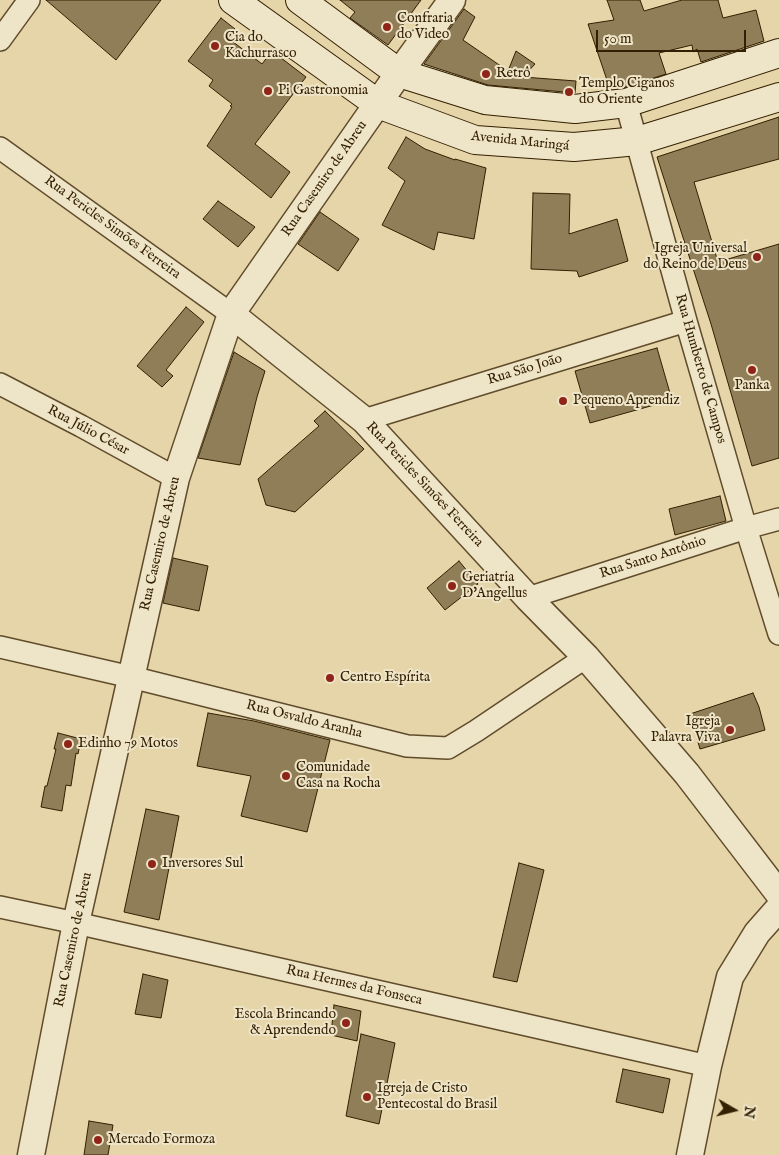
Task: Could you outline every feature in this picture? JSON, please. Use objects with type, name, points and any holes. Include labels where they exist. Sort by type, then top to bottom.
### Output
[{"type":"main road","name":"Avenida Maringá","points":[[233,0],[378,104],[475,140],[574,147],[638,141],[779,97]]},
{"type":"main road","points":[[300,0],[399,73],[485,100],[574,109],[626,102],[779,53]]},
{"type":"street","points":[[0,40],[29,0]]},
{"type":"street","name":"Rua Casemiro de Abreu","points":[[31,1155],[76,923],[176,478],[231,314],[452,0]]},
{"type":"street","name":"Rua Humberto de Campos","points":[[626,102],[686,321],[779,634]]},
{"type":"street","name":"Rua Pericles Simões Ferreira","points":[[0,148],[231,314],[364,420],[528,598],[586,657],[687,774],[779,894]]},
{"type":"street","name":"Rua São João","points":[[364,420],[686,321]]},
{"type":"street","name":"Rua Júlio César","points":[[0,384],[176,478]]},
{"type":"street","name":"Rua Santo Antônio","points":[[528,598],[779,519]]},
{"type":"street","name":"Rua Osvaldo Aranha","points":[[0,647],[131,677],[407,746],[448,748],[586,657]]},
{"type":"street","name":"Rua Hermes da Fonseca","points":[[0,907],[708,1066]]},
{"type":"street","points":[[690,1155],[708,1066],[730,977],[756,934],[779,908]]},
{"type":"building","points":[[46,0],[161,0],[116,60]]},
{"type":"building","points":[[340,0],[421,0],[388,45],[350,18],[355,12]]},
{"type":"building","points":[[607,0],[640,0],[644,11],[682,0],[718,0],[723,18],[756,10],[764,41],[701,62],[697,49],[693,52],[692,45],[659,53],[666,74],[623,88],[610,89],[588,24],[614,20]]},
{"type":"building","points":[[464,9],[475,17],[463,40],[508,71],[516,51],[535,64],[523,77],[576,81],[575,93],[488,85],[424,64]]},
{"type":"building","points":[[221,18],[235,29],[228,38],[262,64],[272,51],[306,77],[255,144],[290,172],[271,198],[207,146],[232,107],[230,106],[232,104],[209,86],[213,80],[188,61]]},
{"type":"building","points":[[779,117],[779,159],[694,182],[718,262],[779,244],[779,458],[752,466],[711,324],[657,157]]},
{"type":"building","points":[[406,137],[425,149],[455,160],[486,168],[474,239],[438,232],[434,250],[382,225],[405,181],[388,168]]},
{"type":"building","points":[[533,193],[570,194],[569,234],[617,219],[628,261],[579,277],[577,271],[531,269]]},
{"type":"building","points":[[218,201],[255,227],[238,247],[203,219]]},
{"type":"building","points":[[320,212],[359,239],[338,271],[298,244]]},
{"type":"building","points":[[186,307],[204,322],[166,370],[173,376],[162,387],[137,366]]},
{"type":"building","points":[[657,348],[672,400],[590,423],[575,371]]},
{"type":"building","points":[[234,352],[265,371],[240,465],[198,458]]},
{"type":"building","points":[[325,411],[364,449],[295,512],[266,505],[258,479],[319,426],[314,421]]},
{"type":"building","points":[[720,496],[726,521],[675,535],[669,509]]},
{"type":"building","points":[[173,558],[208,566],[199,611],[163,603]]},
{"type":"building","name":"Geriatria D'Angellus","points":[[459,561],[478,584],[445,610],[427,588]]},
{"type":"building","points":[[753,693],[765,730],[700,749],[690,714]]},
{"type":"building","name":"Comunidade Casa na Rocha","points":[[208,713],[254,721],[330,740],[307,832],[241,816],[251,776],[197,766]]},
{"type":"building","points":[[58,733],[81,739],[78,754],[76,753],[71,786],[66,785],[62,811],[41,807],[56,749],[54,749]]},
{"type":"building","name":"Inversores Sul","points":[[146,809],[179,816],[159,920],[124,912]]},
{"type":"building","points":[[519,863],[544,870],[517,982],[493,977]]},
{"type":"building","points":[[143,974],[168,980],[161,1018],[135,1014]]},
{"type":"building","name":"Escola Brincando & Aprendendo","points":[[334,1005],[361,1011],[357,1041],[331,1035]]},
{"type":"building","name":"Igreja de Cristo Pentecostal do Brasil","points":[[361,1034],[395,1043],[379,1124],[346,1116]]},
{"type":"building","points":[[623,1069],[670,1079],[663,1113],[616,1102]]},
{"type":"building","name":"Mercado Formoza","points":[[89,1121],[113,1125],[108,1155],[84,1155]]},
{"type":"place","name":"Confraria do Video","points":[[387,27]]},
{"type":"place","name":"Cia do Kachurrasco","points":[[215,46]]},
{"type":"place","name":"Retrô","points":[[486,74]]},
{"type":"place","name":"Pi Gastronomia","points":[[268,91]]},
{"type":"place","name":"Templo Ciganos do Oriente","points":[[569,92]]},
{"type":"place","name":"Igreja Universal do Reino de Deus","points":[[757,257]]},
{"type":"place","name":"Panka","points":[[752,370]]},
{"type":"place","name":"Pequeno Aprendiz","points":[[563,401]]},
{"type":"place","name":"Geriatria D'Angellus","points":[[452,586]]},
{"type":"place","name":"Centro Espírita","points":[[330,678]]},
{"type":"place","name":"Igreja Palavra Viva","points":[[730,730]]},
{"type":"place","name":"Edinho 79 Motos","points":[[68,744]]},
{"type":"place","name":"Comunidade Casa na Rocha","points":[[286,776]]},
{"type":"place","name":"Inversores Sul","points":[[152,864]]},
{"type":"place","name":"Escola Brincando & Aprendendo","points":[[346,1023]]},
{"type":"place","name":"Igreja de Cristo Pentecostal do Brasil","points":[[367,1097]]},
{"type":"place","name":"Mercado Formoza","points":[[98,1140]]}]
